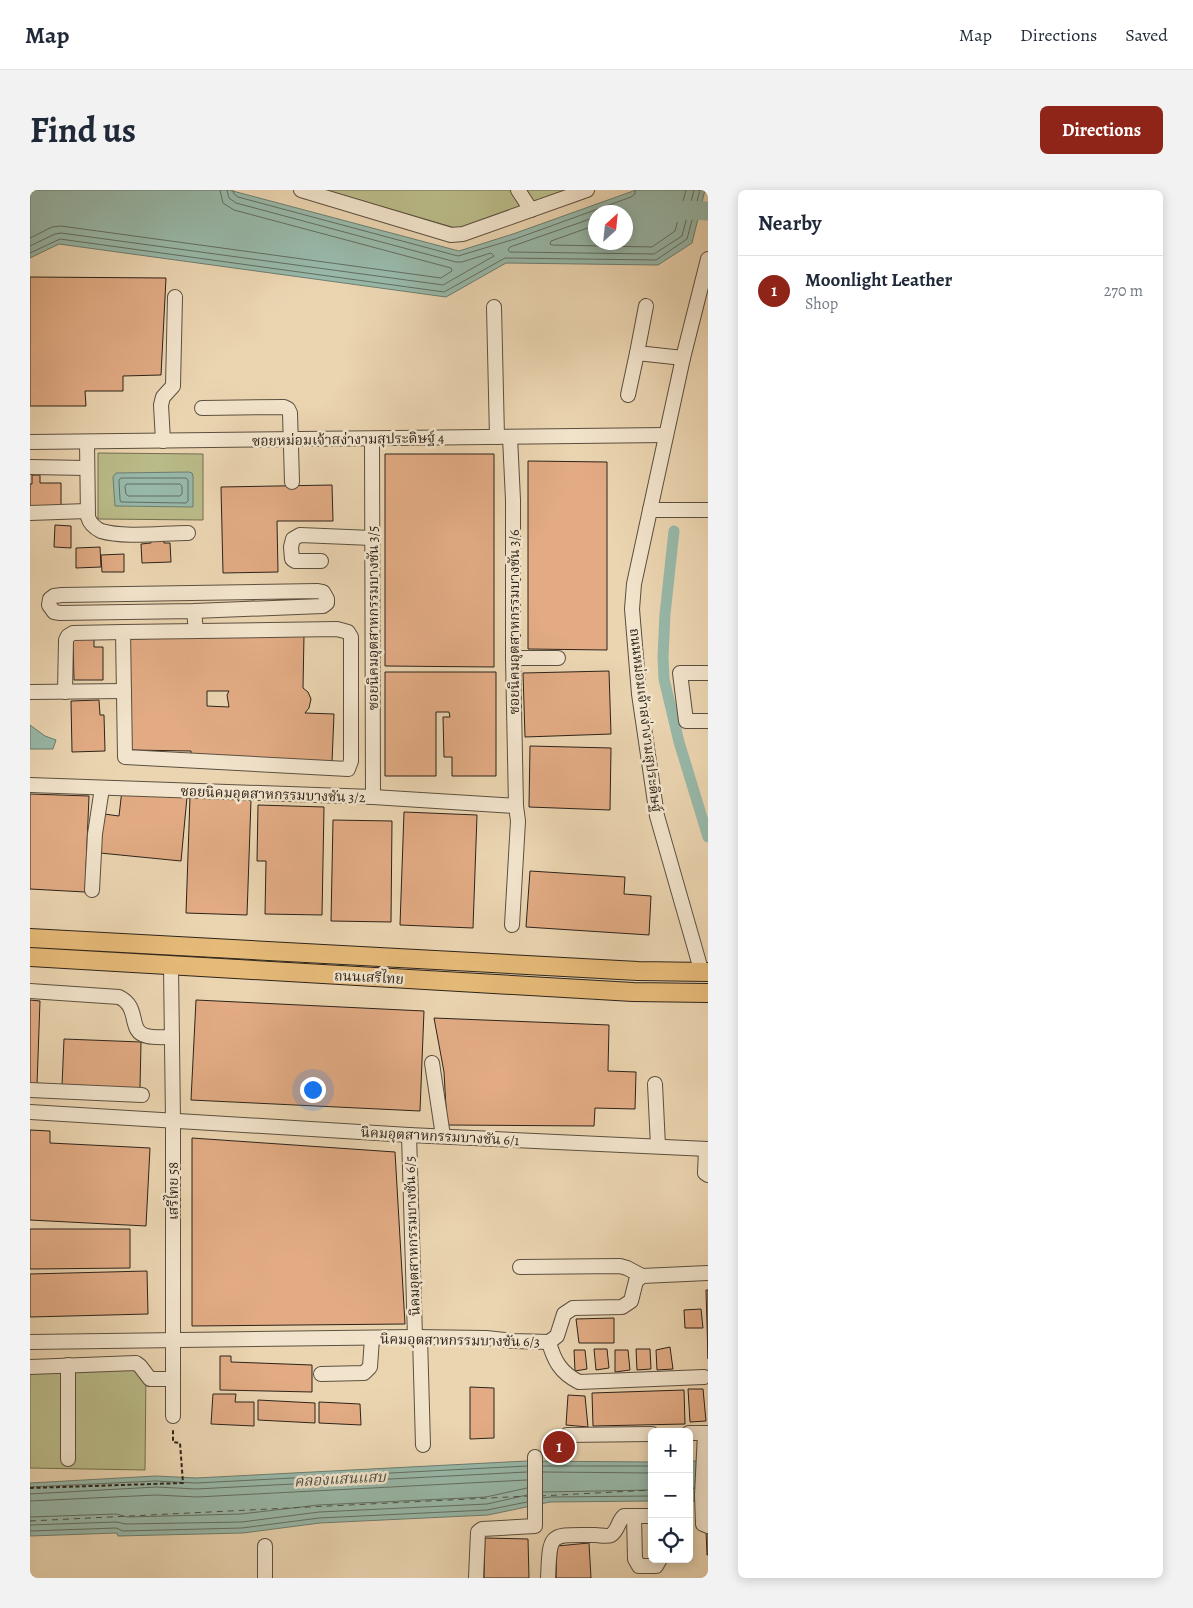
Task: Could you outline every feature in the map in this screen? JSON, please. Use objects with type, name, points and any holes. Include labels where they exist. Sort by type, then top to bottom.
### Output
[{"type":"main road","name":"ถนนเสรีไทย","points":[[30,938],[705,973]]},
{"type":"main road","name":"ถนนเสรีไทย","points":[[30,957],[633,992],[708,993]]},
{"type":"street","points":[[301,190],[450,235],[463,234],[586,190]]},
{"type":"street","points":[[518,190],[531,210]]},
{"type":"street","name":"ถนนหม่อมเจ้าสง่างามสุประดิษฐ์","points":[[705,973],[657,816],[640,694],[632,609],[634,584],[682,358],[703,301],[708,259]]},
{"type":"street","points":[[163,441],[161,405],[172,386],[175,297]]},
{"type":"street","points":[[628,395],[646,306]]},
{"type":"street","name":"ซอยนิคมอุตสาหกรรมบางชัน 3/6","points":[[494,307],[503,437],[513,500],[513,658],[516,806],[518,821],[512,925]]},
{"type":"street","points":[[637,354],[682,358]]},
{"type":"street","points":[[202,408],[284,406],[290,413],[292,482]]},
{"type":"street","name":"ซอยหม่อมเจ้าสง่างามสุประดิษฐ์ 4","points":[[30,442],[666,435]]},
{"type":"street","name":"ซอยนิคมอุตสาหกรรมบางชัน 3/5","points":[[372,439],[373,797]]},
{"type":"street","points":[[87,442],[88,511],[90,523],[99,530],[117,534],[188,533]]},
{"type":"street","points":[[30,467],[87,468]]},
{"type":"street","points":[[650,510],[708,510]]},
{"type":"street","points":[[30,513],[88,511]]},
{"type":"street","points":[[321,561],[295,561],[292,559],[291,547],[293,539],[300,534],[372,538]]},
{"type":"street","points":[[280,585],[286,586],[291,592],[323,592],[327,603],[323,606],[194,611],[60,613],[50,609],[49,604],[50,599],[54,596],[214,593],[232,586],[280,585]]},
{"type":"street","points":[[194,611],[196,631]]},
{"type":"street","points":[[65,692],[66,640],[73,633],[123,632],[337,629],[348,632],[350,637],[351,762],[348,769],[125,757],[123,632]]},
{"type":"street","points":[[513,658],[558,658]]},
{"type":"street","points":[[708,673],[680,673],[686,720],[708,720]]},
{"type":"street","points":[[30,692],[124,691]]},
{"type":"street","name":"ซอยนิคมอุตสาหกรรมบางชัน 3/2","points":[[30,785],[373,797],[516,806]]},
{"type":"street","points":[[92,890],[95,834],[102,788]]},
{"type":"street","name":"เสรีไทย 58","points":[[170,966],[173,1121],[173,1416]]},
{"type":"street","points":[[30,991],[118,997],[126,1000],[132,1008],[138,1031],[145,1036],[172,1037]]},
{"type":"street","points":[[432,1063],[443,1136]]},
{"type":"street","points":[[655,1084],[658,1146]]},
{"type":"street","points":[[30,1090],[142,1095]]},
{"type":"street","name":"นิคมอุตสาหกรรมบางชัน 6/1","points":[[30,1112],[409,1135],[707,1149]]},
{"type":"street","name":"นิคมอุตสาหกรรมบางชัน 6/5","points":[[409,1135],[423,1445]]},
{"type":"street","points":[[707,1149],[705,1173],[708,1175]]},
{"type":"street","points":[[520,1267],[620,1266],[642,1276],[708,1273]]},
{"type":"street","name":"นิคมอุตสาหกรรมบางชัน 6/3","points":[[30,1342],[417,1337],[486,1338],[549,1342],[557,1336],[564,1314],[573,1308],[622,1306],[631,1301],[636,1281],[642,1276]]},
{"type":"street","points":[[321,1374],[364,1373],[370,1367],[372,1338]]},
{"type":"street","points":[[549,1342],[554,1360],[572,1378],[579,1382],[704,1377]]},
{"type":"street","points":[[30,1367],[136,1363],[150,1379],[174,1379]]},
{"type":"street","points":[[68,1365],[68,1459]]},
{"type":"street","points":[[693,1434],[707,1433],[703,1462],[700,1518]]},
{"type":"street","points":[[567,1435],[648,1434]]},
{"type":"street","points":[[476,1578],[478,1532],[482,1530],[534,1527],[535,1457]]},
{"type":"street","points":[[548,1578],[549,1548],[553,1540],[559,1536],[609,1536],[615,1531],[621,1518],[624,1516],[648,1516]]},
{"type":"street","points":[[634,1516],[636,1563],[639,1566],[656,1566],[658,1563]]},
{"type":"street","points":[[264,1546],[265,1578]]},
{"type":"path","points":[[30,1488],[182,1483],[180,1443],[172,1442],[173,1416]]},
{"type":"green space","points":[[325,190],[572,190],[459,229]]},
{"type":"green space","points":[[98,453],[203,454],[203,520],[98,519]]},
{"type":"green space","points":[[30,1366],[146,1368],[145,1470],[30,1468]]},
{"type":"water","points":[[30,190],[229,190],[459,251],[588,207],[588,250],[633,250],[633,205],[594,205],[636,190],[705,190],[692,243],[658,265],[506,263],[446,297],[59,244],[30,258]]},
{"type":"water","points":[[189,472],[193,476],[193,507],[115,506],[113,477],[116,473]]},
{"type":"water","points":[[30,725],[45,736],[56,740],[53,749],[30,749]]},
{"type":"water","name":"คลองแสนแสบ","points":[[527,1461],[648,1462],[648,1501],[550,1502],[488,1515],[320,1523],[243,1533],[118,1536],[117,1533],[30,1536],[30,1483],[156,1476],[196,1478]]},
{"type":"water","points":[[693,1461],[708,1461],[699,1501],[693,1501]]},
{"type":"building","points":[[30,277],[166,278],[161,375],[123,376],[123,391],[85,391],[86,406],[30,406]]},
{"type":"building","points":[[385,454],[494,454],[494,667],[385,666]]},
{"type":"building","points":[[528,461],[607,462],[607,650],[528,649]]},
{"type":"building","points":[[32,475],[40,475],[40,483],[61,483],[61,508],[30,508]]},
{"type":"building","points":[[332,485],[333,521],[277,521],[278,572],[223,573],[221,487]]},
{"type":"building","points":[[55,525],[71,526],[71,548],[54,547]]},
{"type":"building","points":[[150,534],[163,534],[164,543],[170,543],[171,562],[142,563],[141,544],[151,543]]},
{"type":"building","points":[[100,547],[101,567],[76,568],[76,548]]},
{"type":"building","points":[[124,554],[124,572],[102,572],[101,555]]},
{"type":"building","points":[[304,635],[303,688],[308,692],[311,699],[309,708],[305,713],[334,714],[332,762],[191,754],[191,751],[130,750],[129,639]],"holes":[[[207,691],[229,691],[227,695],[229,707],[207,706]]]},
{"type":"building","points":[[94,638],[94,647],[103,647],[103,680],[74,680],[73,639]]},
{"type":"building","points":[[609,671],[611,734],[525,737],[523,673]]},
{"type":"building","points":[[385,672],[496,672],[496,776],[452,776],[452,757],[444,757],[443,717],[450,717],[449,712],[436,712],[436,776],[385,776]]},
{"type":"building","points":[[99,700],[100,715],[104,715],[105,751],[72,752],[71,701]]},
{"type":"building","points":[[530,746],[611,748],[610,810],[529,807]]},
{"type":"building","points":[[122,790],[187,797],[181,861],[100,853],[104,814],[119,816]]},
{"type":"building","points":[[30,794],[89,796],[85,892],[30,889]]},
{"type":"building","points":[[190,797],[251,800],[247,915],[186,913]]},
{"type":"building","points":[[258,805],[324,807],[322,915],[265,914],[266,861],[257,861]]},
{"type":"building","points":[[404,812],[477,815],[473,928],[400,925]]},
{"type":"building","points":[[333,820],[392,821],[391,922],[331,921]]},
{"type":"building","points":[[530,871],[625,877],[624,894],[651,896],[649,935],[526,927]]},
{"type":"building","points":[[30,1000],[40,1001],[37,1085],[30,1084]]},
{"type":"building","points":[[196,1000],[424,1011],[420,1111],[191,1100]]},
{"type":"building","points":[[434,1018],[609,1025],[608,1071],[636,1072],[635,1109],[595,1108],[594,1126],[447,1125],[444,1072]]},
{"type":"building","points":[[64,1039],[141,1042],[140,1088],[62,1086]]},
{"type":"building","points":[[30,1130],[50,1131],[50,1143],[150,1148],[146,1226],[30,1220]]},
{"type":"building","points":[[192,1138],[395,1152],[405,1324],[192,1326]]},
{"type":"building","points":[[30,1229],[130,1229],[130,1268],[30,1269]]},
{"type":"building","points":[[147,1271],[148,1314],[30,1317],[30,1274]]},
{"type":"building","points":[[706,1290],[708,1290],[708,1359]]},
{"type":"building","points":[[701,1309],[703,1328],[685,1328],[684,1310]]},
{"type":"building","points":[[614,1318],[614,1343],[579,1343],[576,1319]]},
{"type":"building","points":[[670,1347],[673,1369],[657,1370],[656,1350]]},
{"type":"building","points":[[594,1349],[607,1349],[609,1368],[596,1370]]},
{"type":"building","points":[[636,1349],[650,1349],[651,1369],[637,1370]]},
{"type":"building","points":[[574,1350],[585,1350],[587,1369],[575,1371]]},
{"type":"building","points":[[615,1350],[628,1350],[630,1370],[615,1372]]},
{"type":"building","points":[[220,1356],[231,1356],[231,1362],[312,1365],[312,1392],[220,1390]]},
{"type":"building","points":[[470,1387],[494,1388],[494,1438],[470,1439]]},
{"type":"building","points":[[688,1389],[703,1389],[706,1421],[690,1422]]},
{"type":"building","points":[[684,1390],[685,1424],[593,1426],[592,1393]]},
{"type":"building","points":[[213,1394],[236,1394],[235,1402],[254,1402],[254,1426],[211,1424]]},
{"type":"building","points":[[568,1395],[585,1396],[588,1427],[566,1425]]},
{"type":"building","points":[[258,1400],[315,1403],[315,1423],[258,1420]]},
{"type":"building","points":[[319,1402],[360,1404],[361,1425],[319,1423]]},
{"type":"building","points":[[706,1531],[708,1531],[708,1555],[707,1555]]},
{"type":"building","points":[[485,1538],[528,1539],[529,1578],[484,1578]]},
{"type":"building","points":[[589,1543],[591,1578],[556,1578],[557,1546]]},
{"type":"waterway","points":[[633,226],[685,210],[708,211]]},
{"type":"waterway","points":[[674,531],[665,614],[664,679],[679,742],[708,837]]},
{"type":"ferry route","points":[[540,1496],[648,1490]]},
{"type":"ferry route","points":[[30,1521],[529,1496]]},
{"type":"place","name":"Moonlight Leather","points":[[559,1447]]}]
